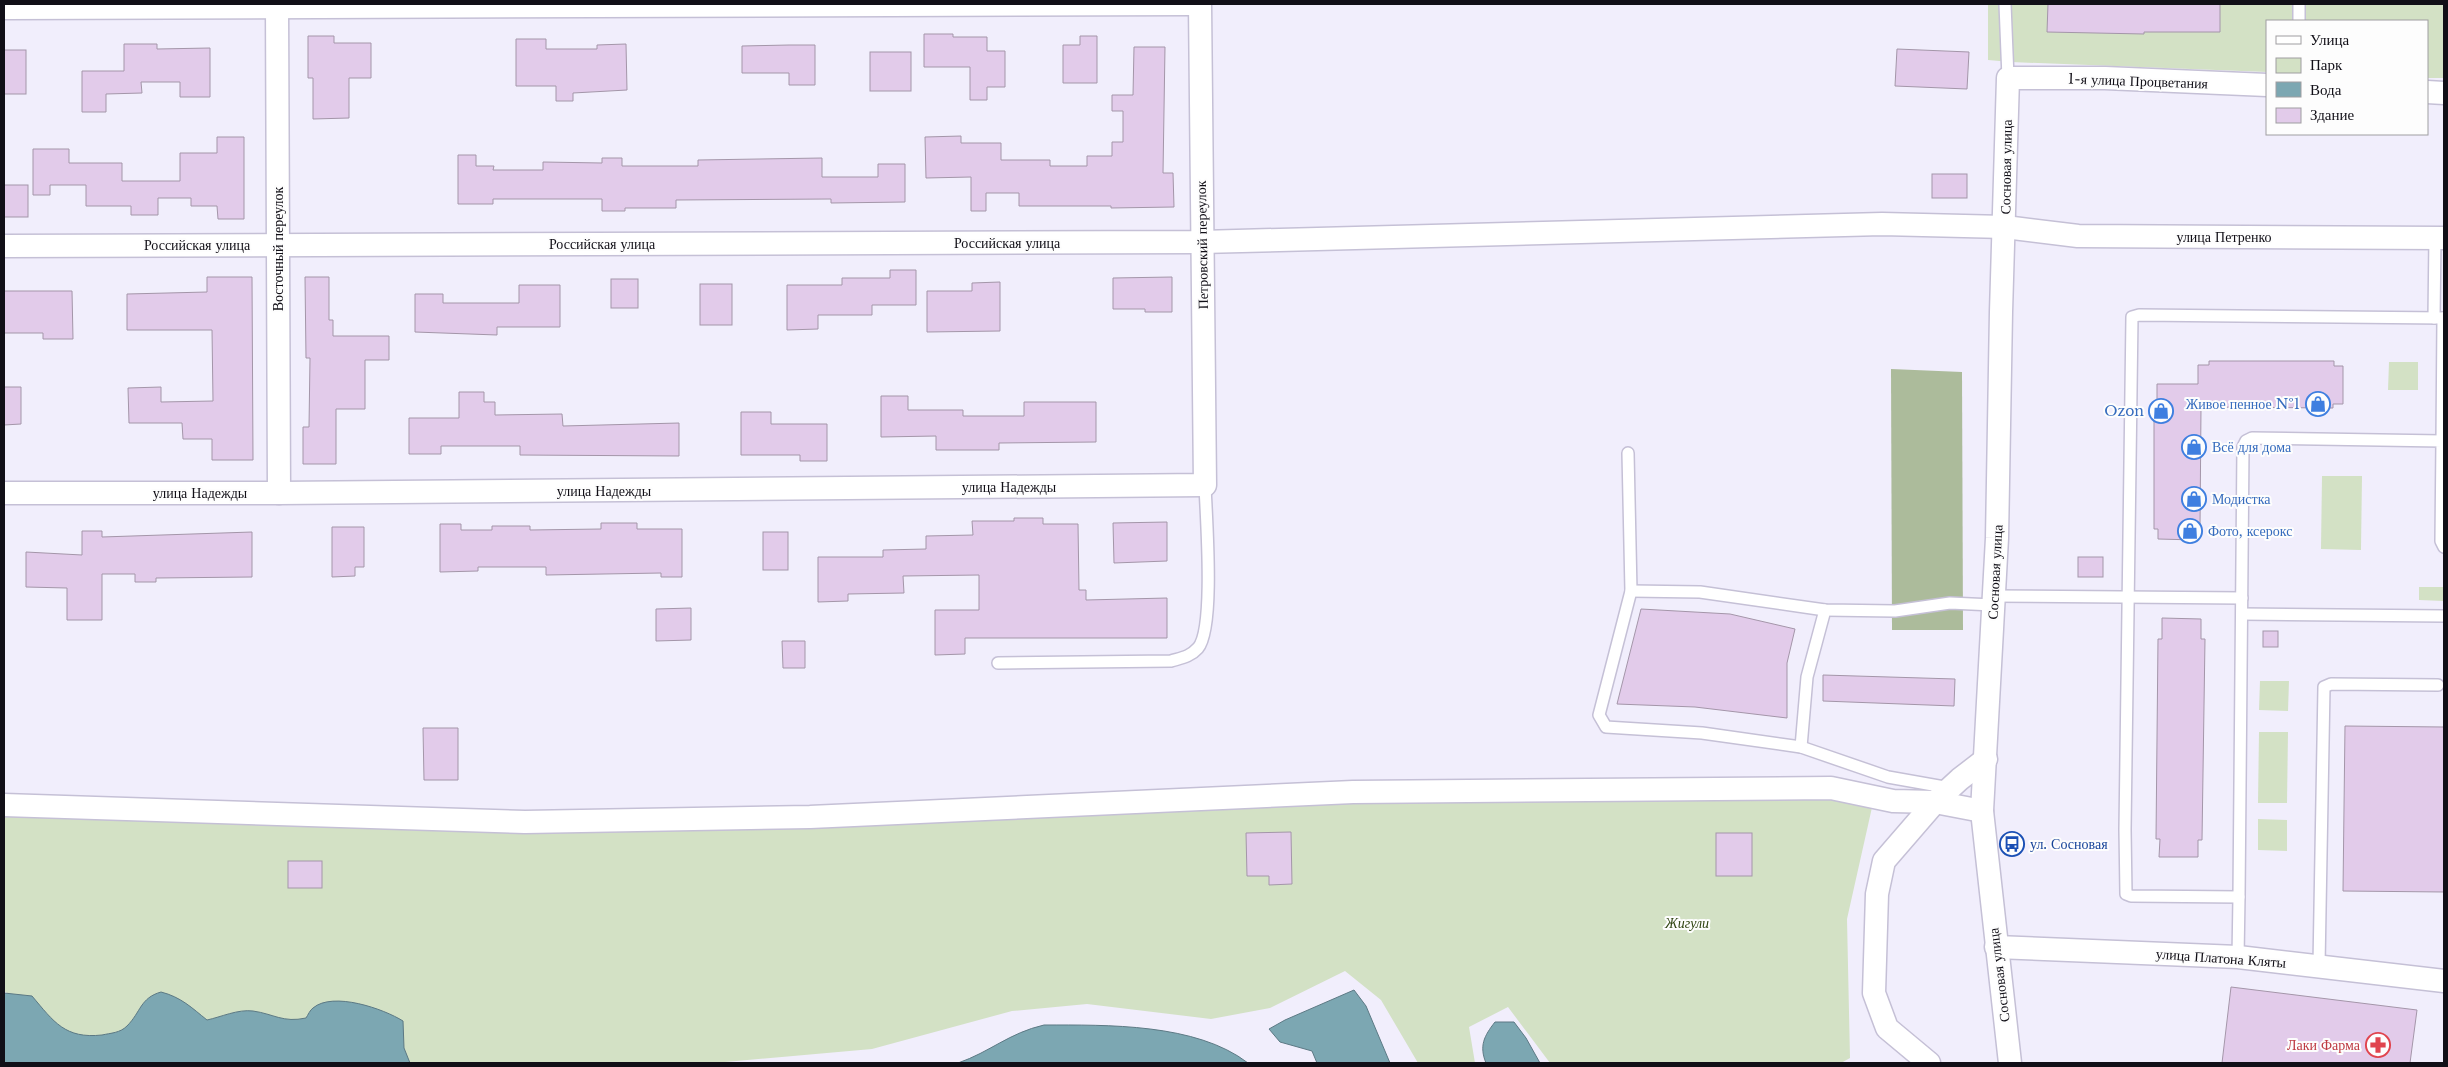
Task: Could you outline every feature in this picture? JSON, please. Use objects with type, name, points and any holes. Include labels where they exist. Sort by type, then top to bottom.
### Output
[{"type":"street","points":[[4,8],[277,5],[1195,4]]},
{"type":"street","name":"Петровский переулок","points":[[1200,4],[1205,486]]},
{"type":"street","name":"Восточный переулок","points":[[277,5],[278,493]]},
{"type":"street","name":"1-я улица Процветания","points":[[2008,78],[2105,78],[2266,85]]},
{"type":"street","name":"Сосновая улица","points":[[2008,78],[1993,600],[1982,811],[2010,1063]]},
{"type":"street","points":[[2428,92],[2444,93]]},
{"type":"street","name":"улица Петренко","points":[[1201,242],[1882,224],[2005,227],[2078,236],[2439,238]]},
{"type":"street","name":"Российская улица","points":[[4,246],[1201,242]]},
{"type":"street","name":"улица Надежды","points":[[4,493],[278,493],[1205,486]]},
{"type":"street","points":[[1929,1063],[1887,1028],[1874,993],[1877,894],[1884,861],[1942,795],[1986,759]]},
{"type":"street","points":[[4,805],[524,822],[810,817],[1353,792],[1830,788],[1893,801],[1942,795],[1982,811]]},
{"type":"street","name":"улица Платона Кляты","points":[[1996,948],[2238,957],[2444,981]]},
{"type":"lane","points":[[2005,4],[2008,78]]},
{"type":"lane","points":[[2299,4],[2299,20]]},
{"type":"lane","points":[[2439,238],[2442,440],[2440,541],[2444,547]]},
{"type":"lane","points":[[2238,897],[2131,896],[2126,894],[2132,317],[2139,315],[2440,318]]},
{"type":"lane","points":[[2238,957],[2243,447],[2246,441],[2252,438],[2442,440]]},
{"type":"lane","points":[[1628,453],[1631,592],[1599,715],[1606,727],[1702,733],[1801,747],[1942,795]]},
{"type":"lane","points":[[998,663],[1171,661],[1187,657],[1193,652],[1205,634],[1208,611],[1205,486]]},
{"type":"lane","points":[[1631,592],[1700,592],[1825,610],[1895,611],[1950,603],[1993,600],[2128,597],[2242,598]]},
{"type":"lane","points":[[1801,747],[1807,677],[1825,610]]},
{"type":"lane","points":[[2242,614],[2444,616]]},
{"type":"lane","points":[[2319,965],[2324,687],[2331,684],[2438,686]]},
{"type":"green space","points":[[1988,4],[2444,4],[2444,78],[2428,78],[2428,20],[2266,20],[2266,72],[1988,60]]},
{"type":"green space","points":[[2389,362],[2418,362],[2418,390],[2388,390]]},
{"type":"green space","points":[[1891,369],[1962,372],[1963,630],[1892,630]]},
{"type":"green space","points":[[2322,476],[2362,476],[2361,550],[2321,549]]},
{"type":"green space","points":[[2419,587],[2444,587],[2444,601],[2419,600]]},
{"type":"green space","points":[[2260,681],[2289,681],[2288,711],[2259,710]]},
{"type":"green space","points":[[2259,732],[2288,732],[2287,803],[2258,803]]},
{"type":"green space","name":"Жигули","points":[[1829,779],[1875,794],[1847,919],[1850,1058],[1841,1063],[1550,1063],[1508,1007],[1469,1027],[1475,1063],[1418,1063],[1381,1000],[1345,971],[1270,1008],[1211,1019],[1087,1004],[1012,1011],[872,1049],[714,1063],[396,1063],[304,1024],[100,1044],[60,1042],[30,1007],[4,991],[4,794],[532,812]]},
{"type":"green space","points":[[2258,819],[2287,820],[2287,851],[2258,850]]},
{"type":"water","points":[[1354,990],[1366,1006],[1390,1063],[1317,1063],[1312,1051],[1280,1042],[1269,1029],[1285,1020]]},
{"type":"water","points":[[161,992],[180,1000],[207,1020],[247,1011],[260,1012],[285,1019],[306,1018],[312,1009],[322,1003],[333,1001],[345,1001],[371,1007],[403,1021],[404,1048],[410,1063],[4,1063],[4,993],[32,996],[61,1027],[89,1036],[121,1030],[132,1021],[149,998]]},
{"type":"water","points":[[1495,1022],[1514,1022],[1526,1038],[1540,1063],[1486,1063],[1483,1051],[1484,1041]]},
{"type":"water","points":[[1044,1025],[1123,1026],[1177,1033],[1203,1040],[1227,1050],[1248,1063],[958,1063],[1020,1033]]},
{"type":"building","points":[[2048,4],[2220,4],[2220,32],[2144,32],[2144,34],[2047,32]]},
{"type":"building","points":[[924,34],[953,34],[953,37],[987,37],[987,51],[1005,51],[1005,87],[987,87],[987,100],[970,100],[970,67],[924,67]]},
{"type":"building","points":[[308,36],[334,36],[334,43],[371,43],[371,78],[349,78],[349,118],[313,119],[313,78],[308,78]]},
{"type":"building","points":[[1080,36],[1097,36],[1097,83],[1063,83],[1063,45],[1080,45]]},
{"type":"building","points":[[516,39],[546,39],[546,49],[597,49],[597,45],[626,44],[627,90],[573,93],[573,101],[556,101],[556,86],[516,86]]},
{"type":"building","points":[[124,44],[157,44],[157,49],[210,48],[210,97],[180,97],[180,82],[141,82],[142,93],[106,94],[106,112],[82,112],[82,71],[124,71]]},
{"type":"building","points":[[815,45],[815,85],[789,85],[789,73],[742,73],[742,46]]},
{"type":"building","points":[[1134,47],[1165,47],[1163,173],[1173,173],[1174,207],[1019,206],[1019,193],[986,193],[986,211],[971,211],[971,177],[926,178],[925,137],[961,136],[961,143],[1001,143],[1001,160],[1050,160],[1050,166],[1087,166],[1087,156],[1112,156],[1112,142],[1123,142],[1123,111],[1112,111],[1112,95],[1133,95]]},
{"type":"building","points":[[1897,49],[1969,52],[1967,89],[1895,86]]},
{"type":"building","points":[[4,50],[26,50],[26,94],[4,94]]},
{"type":"building","points":[[870,52],[911,52],[911,91],[870,91]]},
{"type":"building","points":[[217,137],[244,137],[244,219],[218,219],[217,206],[191,206],[191,198],[158,198],[158,215],[131,215],[131,206],[86,206],[86,185],[50,185],[50,195],[33,195],[33,149],[69,149],[69,163],[122,163],[122,181],[180,181],[180,153],[217,153]]},
{"type":"building","points":[[458,155],[476,155],[476,166],[494,166],[493,170],[543,170],[543,162],[602,163],[602,158],[622,158],[622,166],[698,166],[698,160],[822,158],[822,177],[878,177],[878,164],[905,164],[905,202],[831,203],[831,199],[676,200],[676,208],[625,208],[625,211],[602,211],[602,199],[493,199],[493,204],[458,204]]},
{"type":"building","points":[[1932,174],[1967,174],[1967,198],[1932,198]]},
{"type":"building","points":[[4,185],[28,185],[28,217],[4,217]]},
{"type":"building","points":[[890,270],[916,270],[916,305],[872,305],[872,315],[818,315],[818,329],[787,330],[787,285],[842,285],[842,278],[890,278]]},
{"type":"building","points":[[207,277],[252,277],[253,460],[212,460],[212,439],[183,439],[182,423],[129,423],[128,388],[161,387],[161,402],[213,401],[212,330],[127,330],[127,294],[207,292]]},
{"type":"building","points":[[305,277],[329,277],[329,320],[333,320],[333,336],[389,336],[389,360],[365,360],[365,409],[336,409],[336,464],[303,464],[303,427],[309,427],[310,358],[306,358]]},
{"type":"building","points":[[1172,277],[1172,312],[1145,312],[1145,309],[1113,309],[1113,278]]},
{"type":"building","points":[[611,279],[638,279],[638,308],[611,308]]},
{"type":"building","points":[[1000,282],[1000,331],[927,332],[927,291],[972,291],[972,283]]},
{"type":"building","points":[[700,284],[732,284],[732,325],[700,325]]},
{"type":"building","points":[[519,285],[560,285],[560,327],[497,327],[497,335],[415,332],[415,294],[443,294],[443,303],[519,303]]},
{"type":"building","points":[[4,291],[72,291],[73,339],[43,339],[43,333],[4,333]]},
{"type":"building","points":[[2209,361],[2334,361],[2334,366],[2343,366],[2343,404],[2333,404],[2333,408],[2201,407],[2200,529],[2196,529],[2196,540],[2158,539],[2158,529],[2154,529],[2154,403],[2157,403],[2157,384],[2198,384],[2198,365],[2209,365]]},
{"type":"building","points":[[4,387],[21,387],[21,424],[4,425]]},
{"type":"building","points":[[459,392],[484,392],[484,402],[495,402],[495,415],[562,414],[563,426],[679,423],[679,456],[520,455],[520,446],[441,446],[441,454],[409,454],[409,418],[459,418]]},
{"type":"building","points":[[881,396],[908,396],[908,410],[963,410],[963,416],[1024,416],[1024,402],[1096,402],[1096,442],[999,443],[999,450],[936,450],[936,436],[881,437]]},
{"type":"building","points":[[741,412],[771,412],[771,424],[827,424],[827,461],[800,461],[800,455],[741,455]]},
{"type":"building","points":[[1014,518],[1043,518],[1043,524],[1078,524],[1079,590],[1086,590],[1086,600],[1167,598],[1167,638],[965,638],[965,654],[935,655],[935,610],[979,610],[979,575],[903,576],[904,593],[848,594],[848,601],[818,602],[818,557],[883,557],[883,550],[926,549],[926,536],[973,535],[972,521],[1014,521]]},
{"type":"building","points":[[1167,522],[1167,561],[1114,563],[1113,523]]},
{"type":"building","points":[[601,523],[637,523],[637,529],[682,529],[682,577],[661,577],[661,573],[546,575],[546,567],[478,567],[478,571],[440,572],[440,524],[461,524],[461,530],[492,530],[492,526],[530,526],[530,530],[601,529]]},
{"type":"building","points":[[332,527],[364,527],[364,567],[355,567],[355,576],[332,577]]},
{"type":"building","points":[[82,531],[102,531],[102,537],[252,532],[252,577],[156,578],[156,582],[135,582],[135,574],[102,574],[102,620],[67,620],[67,588],[26,587],[26,552],[82,555]]},
{"type":"building","points":[[763,532],[788,532],[788,570],[763,570]]},
{"type":"building","points":[[2078,557],[2103,557],[2103,577],[2078,577]]},
{"type":"building","points":[[691,608],[691,640],[656,641],[656,609]]},
{"type":"building","points":[[1641,609],[1730,614],[1795,629],[1787,663],[1787,718],[1695,707],[1617,704]]},
{"type":"building","points":[[2162,618],[2201,619],[2201,639],[2205,639],[2202,840],[2198,840],[2198,857],[2159,857],[2160,839],[2156,839],[2158,639],[2162,639]]},
{"type":"building","points":[[2263,631],[2278,631],[2278,647],[2263,647]]},
{"type":"building","points":[[782,641],[805,641],[805,668],[783,668]]},
{"type":"building","points":[[1823,675],[1955,679],[1954,706],[1823,701]]},
{"type":"building","points":[[2345,726],[2444,727],[2444,892],[2343,891]]},
{"type":"building","points":[[423,728],[458,728],[458,780],[424,780]]},
{"type":"building","points":[[1291,832],[1292,884],[1269,885],[1269,876],[1247,876],[1246,833]]},
{"type":"building","points":[[1716,833],[1752,833],[1752,876],[1716,876]]},
{"type":"building","points":[[288,861],[322,861],[322,888],[288,888]]},
{"type":"building","points":[[2231,987],[2417,1010],[2410,1063],[2222,1063]]},
{"type":"place","name":"Живое пенное №1","points":[[2318,404]]},
{"type":"place","name":"Ozon","points":[[2161,411]]},
{"type":"place","name":"Всё для дома","points":[[2194,447]]},
{"type":"place","name":"Модистка","points":[[2194,499]]},
{"type":"place","name":"Фото, ксерокс","points":[[2190,531]]},
{"type":"place","name":"ул. Сосновая","points":[[2012,844]]},
{"type":"place","name":"Лаки Фарма","points":[[2378,1045]]}]
